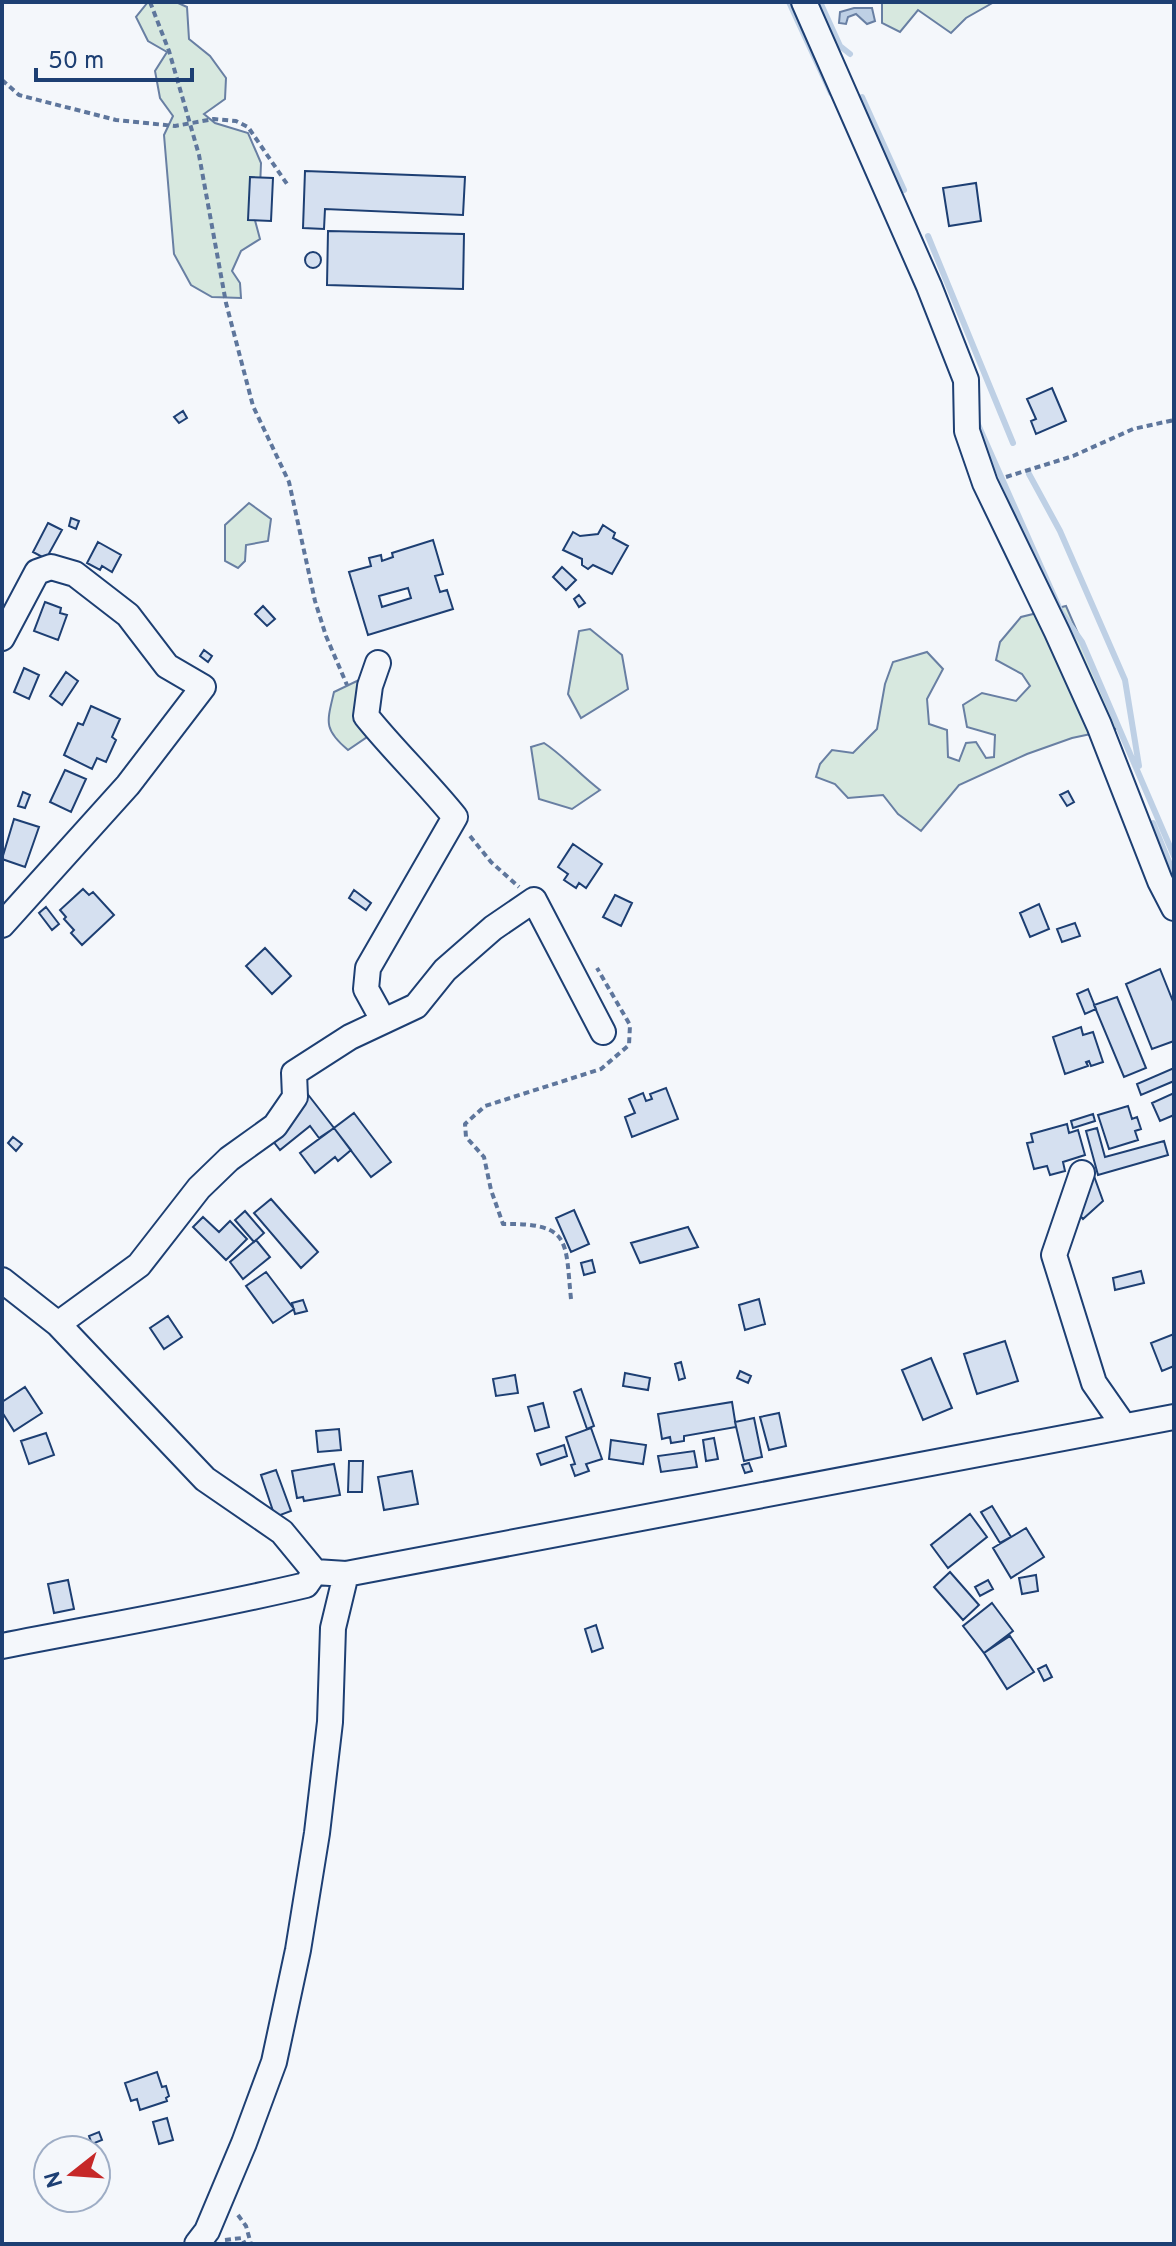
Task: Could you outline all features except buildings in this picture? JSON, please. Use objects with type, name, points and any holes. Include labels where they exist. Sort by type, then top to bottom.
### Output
[{"type":"street","points":[[804,2],[923,273],[966,380],[967,431],[985,483],[1099,725],[1160,881],[1174,908]]},
{"type":"street","points":[[2,638],[37,572],[51,567],[75,574],[128,615],[167,666],[203,687],[128,785],[2,925]]},
{"type":"street","points":[[378,663],[370,686],[366,716],[455,817],[368,968],[366,989],[383,1020]]},
{"type":"street","points":[[58,1324],[139,1265],[199,1188],[229,1159],[275,1126],[295,1097],[294,1073],[350,1037],[416,1006],[445,970],[493,928],[534,900],[603,1032]]},
{"type":"street","points":[[1082,1173],[1054,1255],[1094,1383],[1124,1426]]},
{"type":"street","points":[[2,1280],[58,1324],[205,1479],[282,1532],[315,1572],[346,1574],[1174,1417]]},
{"type":"street","points":[[2,1646],[270,1594],[306,1585],[315,1572]]},
{"type":"street","points":[[197,2244],[207,2231],[274,2062],[298,1950],[317,1833],[330,1722],[333,1628],[346,1574]]},
{"type":"path","points":[[150,2],[169,51],[199,155],[226,303],[253,406],[289,482],[315,601],[326,636],[349,689],[366,716]]},
{"type":"path","points":[[2,80],[19,95],[116,120],[175,126],[214,119],[236,121],[248,127],[287,184]]},
{"type":"path","points":[[985,483],[1073,456],[1133,429],[1174,420]]},
{"type":"path","points":[[455,817],[491,862],[534,900]]},
{"type":"path","points":[[571,1299],[565,1244],[550,1228],[503,1224],[484,1157],[466,1137],[465,1124],[485,1106],[601,1069],[629,1045],[630,1025],[594,963]]},
{"type":"shaded area","points":[[148,2],[176,2],[187,7],[189,39],[210,56],[226,78],[225,99],[204,114],[215,123],[248,133],[261,163],[260,188],[249,198],[260,239],[241,251],[232,271],[240,283],[241,298],[212,297],[191,285],[174,254],[164,135],[173,116],[160,98],[155,71],[167,52],[148,41],[136,17]]},
{"type":"shaded area","points":[[882,2],[994,2],[966,18],[951,33],[918,10],[900,32],[882,23]]},
{"type":"shaded area","points":[[249,503],[271,519],[268,541],[246,545],[245,561],[238,568],[225,561],[225,525]]},
{"type":"shaded area","points":[[1066,606],[1119,728],[1072,738],[1027,754],[959,785],[921,831],[898,814],[883,795],[848,798],[835,784],[816,777],[820,764],[832,750],[853,753],[877,729],[885,684],[893,662],[927,652],[943,669],[927,699],[929,724],[947,730],[948,757],[959,761],[966,743],[976,742],[986,758],[994,757],[995,735],[967,727],[963,705],[982,693],[1016,701],[1030,686],[1022,674],[996,660],[1000,642],[1021,617]]},
{"type":"shaded area","points":[[590,629],[622,655],[628,689],[581,718],[568,694],[579,631]]},
{"type":"shaded area","points":[[376,675],[382,688],[367,737],[348,750],[334,736],[329,724],[334,692]]},
{"type":"shaded area","points":[[544,743],[600,790],[572,809],[539,799],[531,747]]},
{"type":"water","points":[[872,8],[875,21],[867,24],[856,14],[848,17],[846,24],[839,23],[840,12]]},
{"type":"waterway","points":[[789,2],[831,93]]},
{"type":"waterway","points":[[820,2],[840,46],[850,54]]},
{"type":"waterway","points":[[862,97],[904,190]]},
{"type":"waterway","points":[[928,236],[1013,443]]},
{"type":"waterway","points":[[976,420],[1061,612],[1082,642],[1174,856]]},
{"type":"waterway","points":[[1029,474],[1060,531],[1125,680],[1139,766]]},
{"type":"waterway","points":[[1153,823],[1174,874]]}]
